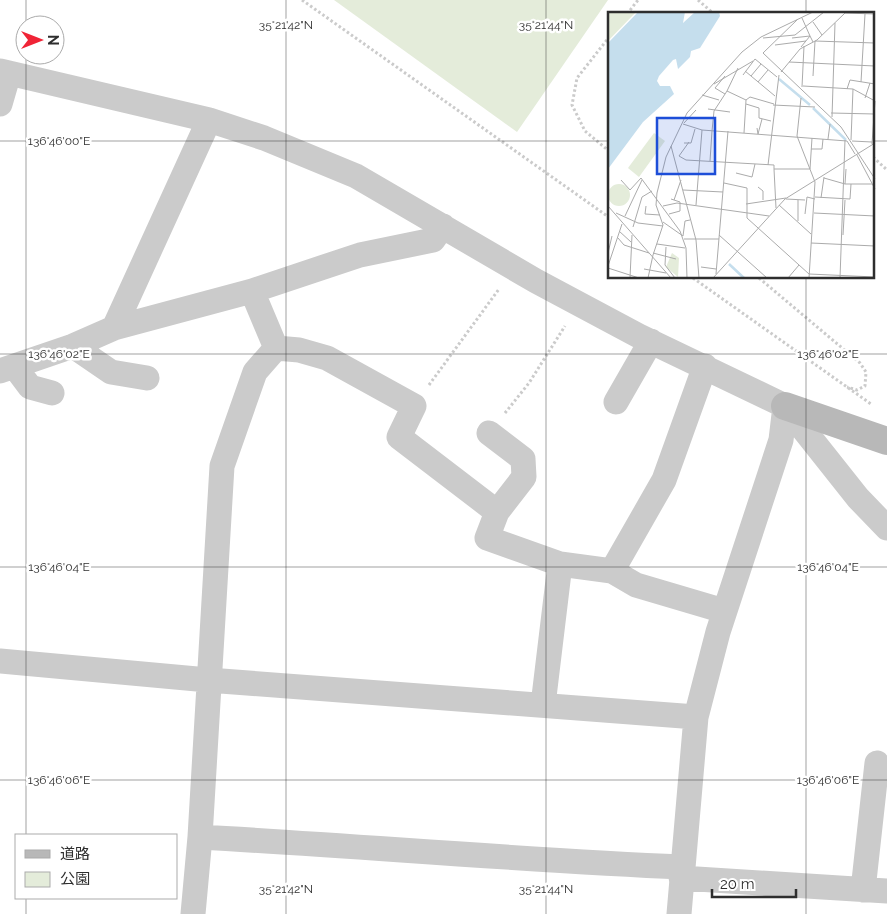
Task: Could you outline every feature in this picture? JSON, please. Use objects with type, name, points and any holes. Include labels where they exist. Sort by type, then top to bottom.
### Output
[{"type":"street","points":[[0,104],[5,72],[209,120],[264,138],[356,176],[579,304],[651,341],[785,406],[887,442]]},
{"type":"street","points":[[114,328],[209,120]]},
{"type":"street","points":[[8,369],[73,346],[114,328],[252,291],[360,255],[433,240],[443,226]]},
{"type":"street","points":[[252,291],[276,348]]},
{"type":"street","points":[[616,402],[651,341]]},
{"type":"street","points":[[73,346],[111,372],[147,378]]},
{"type":"street","points":[[276,348],[299,350],[327,358],[414,406],[399,437],[497,512]]},
{"type":"street","points":[[193,914],[200,837],[222,466],[255,372],[276,348]]},
{"type":"street","points":[[612,571],[664,480],[705,366]]},
{"type":"street","points":[[8,369],[30,386],[52,393]]},
{"type":"street","points":[[785,406],[858,498],[887,528]]},
{"type":"street","points":[[679,914],[696,717],[724,611],[781,440],[785,406]]},
{"type":"street","points":[[489,433],[523,459],[524,477],[497,512],[487,538],[560,564],[612,571],[636,585],[724,611]]},
{"type":"street","points":[[543,705],[560,564]]},
{"type":"street","points":[[0,661],[208,680],[696,717]]},
{"type":"street","points":[[200,837],[336,844],[875,891],[877,763]]},
{"type":"path","points":[[302,0],[608,217]]},
{"type":"path","points":[[629,12],[638,0]]},
{"type":"path","points":[[698,0],[712,12]]},
{"type":"path","points":[[608,39],[577,78],[572,105],[585,131],[608,150]]},
{"type":"path","points":[[874,158],[887,170]]},
{"type":"path","points":[[414,406],[457,344],[516,268]]},
{"type":"path","points":[[694,279],[877,409]]},
{"type":"path","points":[[759,279],[860,363],[866,372],[865,386],[857,390],[844,386]]},
{"type":"path","points":[[489,433],[529,384],[579,304]]},
{"type":"green space","points":[[334,0],[608,0],[517,132]]}]
